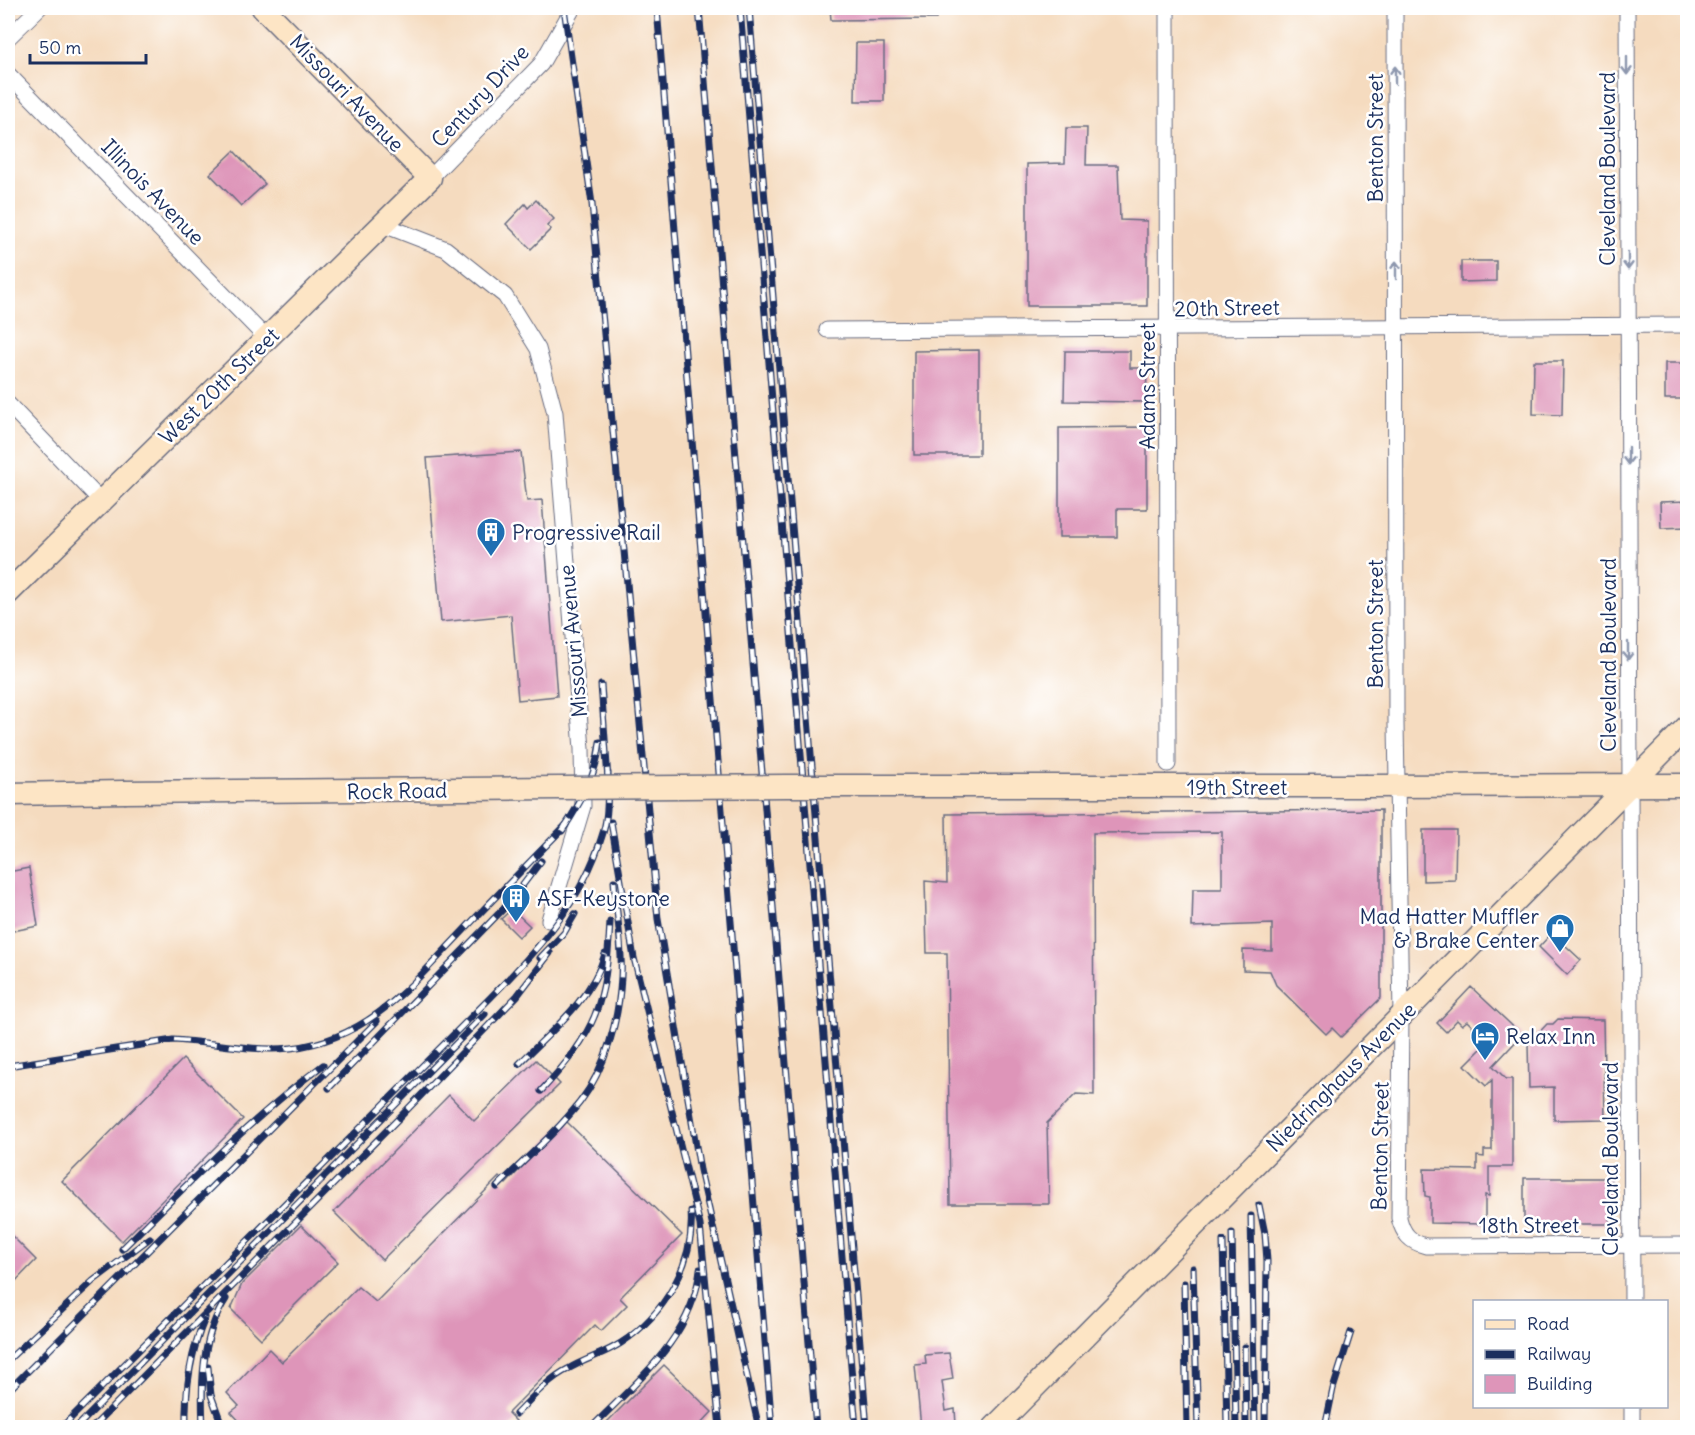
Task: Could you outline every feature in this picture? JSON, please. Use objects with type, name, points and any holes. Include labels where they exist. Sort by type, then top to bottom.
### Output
[{"type":"street","points":[[8,38],[39,8]]},
{"type":"street","name":"Missouri Avenue","points":[[263,8],[430,178]]},
{"type":"street","name":"Century Drive","points":[[430,178],[541,64],[573,8]]},
{"type":"street","name":"Adams Street","points":[[1167,8],[1168,764]]},
{"type":"street","name":"Benton Street","points":[[1395,8],[1401,1015],[1399,1218],[1401,1229],[1408,1238]]},
{"type":"street","name":"Cleveland Boulevard","points":[[1628,8],[1632,1300]]},
{"type":"street","name":"Illinois Avenue","points":[[8,74],[268,340]]},
{"type":"street","name":"West 20th Street","points":[[8,593],[268,340],[430,178]]},
{"type":"street","name":"Missouri Avenue","points":[[384,225],[446,249],[505,296],[538,349],[555,413],[582,749],[583,806],[549,920]]},
{"type":"street","name":"20th Street","points":[[827,330],[1168,330],[1688,325]]},
{"type":"street","points":[[8,404],[101,501]]},
{"type":"street","name":"Niedringhaus Avenue","points":[[994,1428],[1688,726]]},
{"type":"street","name":"19th Street","points":[[786,786],[1688,785]]},
{"type":"street","name":"Rock Road","points":[[8,794],[786,786]]},
{"type":"street","name":"18th Street","points":[[1408,1238],[1426,1246],[1688,1245]]},
{"type":"street","points":[[1632,1408],[1632,1428]]},
{"type":"building","points":[[830,8],[936,8],[936,19],[831,20]]},
{"type":"building","points":[[856,43],[884,43],[884,101],[855,101]]},
{"type":"building","points":[[1066,128],[1087,128],[1086,165],[1118,165],[1120,220],[1147,221],[1147,306],[1027,306],[1027,164],[1065,163]]},
{"type":"building","points":[[234,151],[265,184],[241,206],[210,174]]},
{"type":"building","points":[[536,200],[554,219],[547,226],[551,229],[531,249],[506,224],[525,204],[528,208]]},
{"type":"building","points":[[1461,261],[1496,261],[1496,281],[1461,282]]},
{"type":"building","points":[[979,350],[979,455],[914,455],[914,351]]},
{"type":"building","points":[[1065,351],[1130,351],[1130,368],[1147,368],[1146,402],[1064,401]]},
{"type":"building","points":[[1534,361],[1563,361],[1562,415],[1533,414]]},
{"type":"building","points":[[1665,363],[1688,363],[1688,399],[1665,399]]},
{"type":"building","points":[[1147,427],[1147,509],[1117,509],[1117,537],[1059,537],[1059,428]]},
{"type":"building","name":"Progressive Rail","points":[[521,452],[527,501],[542,500],[557,696],[518,700],[511,615],[441,622],[427,458]]},
{"type":"building","points":[[1688,501],[1688,527],[1661,528],[1660,502]]},
{"type":"building","points":[[1381,810],[1381,998],[1341,1037],[1332,1028],[1326,1034],[1276,985],[1270,971],[1243,970],[1243,950],[1272,951],[1272,924],[1192,927],[1193,889],[1222,889],[1222,832],[1093,833],[1094,1095],[1076,1094],[1047,1123],[1049,1204],[950,1204],[947,953],[927,953],[925,881],[947,883],[946,814]]},
{"type":"building","points":[[1423,830],[1456,830],[1455,880],[1423,881]]},
{"type":"building","points":[[29,868],[38,926],[8,932],[8,872]]},
{"type":"building","name":"ASF-Keystone","points":[[512,909],[530,926],[519,937],[501,919]]},
{"type":"building","points":[[1552,933],[1581,960],[1567,975],[1539,947]]},
{"type":"building","points":[[1471,987],[1522,1035],[1493,1066],[1506,1079],[1512,1079],[1512,1167],[1489,1167],[1489,1196],[1485,1195],[1485,1224],[1430,1223],[1430,1197],[1425,1196],[1424,1169],[1477,1170],[1477,1156],[1484,1157],[1484,1150],[1492,1150],[1492,1080],[1486,1086],[1465,1065],[1488,1042],[1467,1021],[1462,1025],[1457,1020],[1446,1032],[1437,1023]]},
{"type":"building","points":[[1558,1019],[1603,1020],[1605,1119],[1554,1120],[1554,1087],[1529,1088],[1528,1044],[1547,1024],[1553,1024]]},
{"type":"building","points":[[183,1059],[243,1119],[122,1241],[62,1181]]},
{"type":"building","points":[[536,1060],[560,1084],[382,1260],[334,1212],[449,1095],[474,1121]]},
{"type":"building","points":[[566,1121],[682,1235],[620,1298],[627,1305],[601,1331],[595,1325],[508,1413],[516,1421],[509,1428],[246,1428],[231,1412],[239,1406],[227,1393],[269,1349],[282,1362],[358,1287],[376,1302],[499,1177],[506,1184]]},
{"type":"building","points":[[1524,1178],[1611,1178],[1610,1224],[1524,1224]]},
{"type":"building","points":[[301,1225],[338,1262],[261,1339],[231,1309],[242,1284]]},
{"type":"building","points":[[8,1232],[36,1260],[8,1289]]},
{"type":"building","points":[[949,1353],[953,1379],[942,1381],[946,1411],[955,1409],[956,1425],[921,1428],[915,1365],[926,1364],[925,1355]]},
{"type":"building","points":[[664,1365],[712,1412],[697,1428],[601,1428]]},
{"type":"railway","points":[[564,8],[592,204],[658,919],[700,1170],[759,1428]]},
{"type":"railway","points":[[657,8],[772,1428]]},
{"type":"railway","points":[[699,8],[816,1428]]},
{"type":"railway","points":[[740,8],[856,1428]]},
{"type":"railway","points":[[749,8],[867,1428]]},
{"type":"railway","points":[[601,685],[608,779]]},
{"type":"railway","points":[[562,831],[587,789],[595,767],[600,742]]},
{"type":"railway","points":[[61,1428],[491,997],[542,942],[570,903],[593,860],[606,821],[608,773]]},
{"type":"railway","points":[[611,822],[634,958],[700,1225],[720,1428]]},
{"type":"railway","points":[[8,1066],[173,1040],[276,1049],[319,1043],[344,1033],[367,1021],[408,988],[566,825]]},
{"type":"railway","points":[[329,1088],[510,902],[541,861]]},
{"type":"railway","points":[[497,1187],[571,1113],[589,1089],[604,1059],[614,1026],[621,977],[614,881]]},
{"type":"railway","points":[[540,958],[564,933],[575,914]]},
{"type":"railway","points":[[541,1091],[575,1051],[595,1015],[605,975],[610,922]]},
{"type":"railway","points":[[92,1428],[517,996],[550,953]]},
{"type":"railway","points":[[519,1064],[580,1000],[599,970],[605,954]]},
{"type":"railway","points":[[76,1428],[485,1014]]},
{"type":"railway","points":[[8,1391],[377,1021]]},
{"type":"railway","points":[[122,1249],[244,1131],[323,1065]]},
{"type":"railway","points":[[1259,1205],[1265,1234],[1267,1261],[1265,1428]]},
{"type":"railway","points":[[516,1414],[561,1373],[621,1343],[651,1318],[674,1286],[682,1269],[691,1231],[691,1211]]},
{"type":"railway","points":[[1251,1216],[1255,1428]]},
{"type":"railway","points":[[1232,1233],[1236,1428]]},
{"type":"railway","points":[[8,1360],[93,1281],[150,1238]]},
{"type":"railway","points":[[1223,1241],[1227,1428]]},
{"type":"railway","points":[[1193,1268],[1198,1428]]},
{"type":"railway","points":[[591,1428],[644,1375],[675,1337],[695,1293],[700,1269]]},
{"type":"railway","points":[[1184,1283],[1187,1428]]},
{"type":"railway","points":[[203,1428],[204,1361],[212,1329],[226,1299]]},
{"type":"railway","points":[[186,1428],[186,1399],[190,1372],[205,1318]]},
{"type":"railway","points":[[1325,1428],[1333,1389],[1351,1332]]},
{"type":"railway","points":[[1245,1347],[1246,1428]]},
{"type":"railway","points":[[208,1367],[211,1395],[223,1428]]},
{"type":"place","name":"Progressive Rail","points":[[491,558]]},
{"type":"place","name":"ASF-Keystone","points":[[516,924]]},
{"type":"place","name":"Mad Hatter Muffler & Brake Center","points":[[1560,954]]},
{"type":"place","name":"Relax Inn","points":[[1485,1062]]}]
